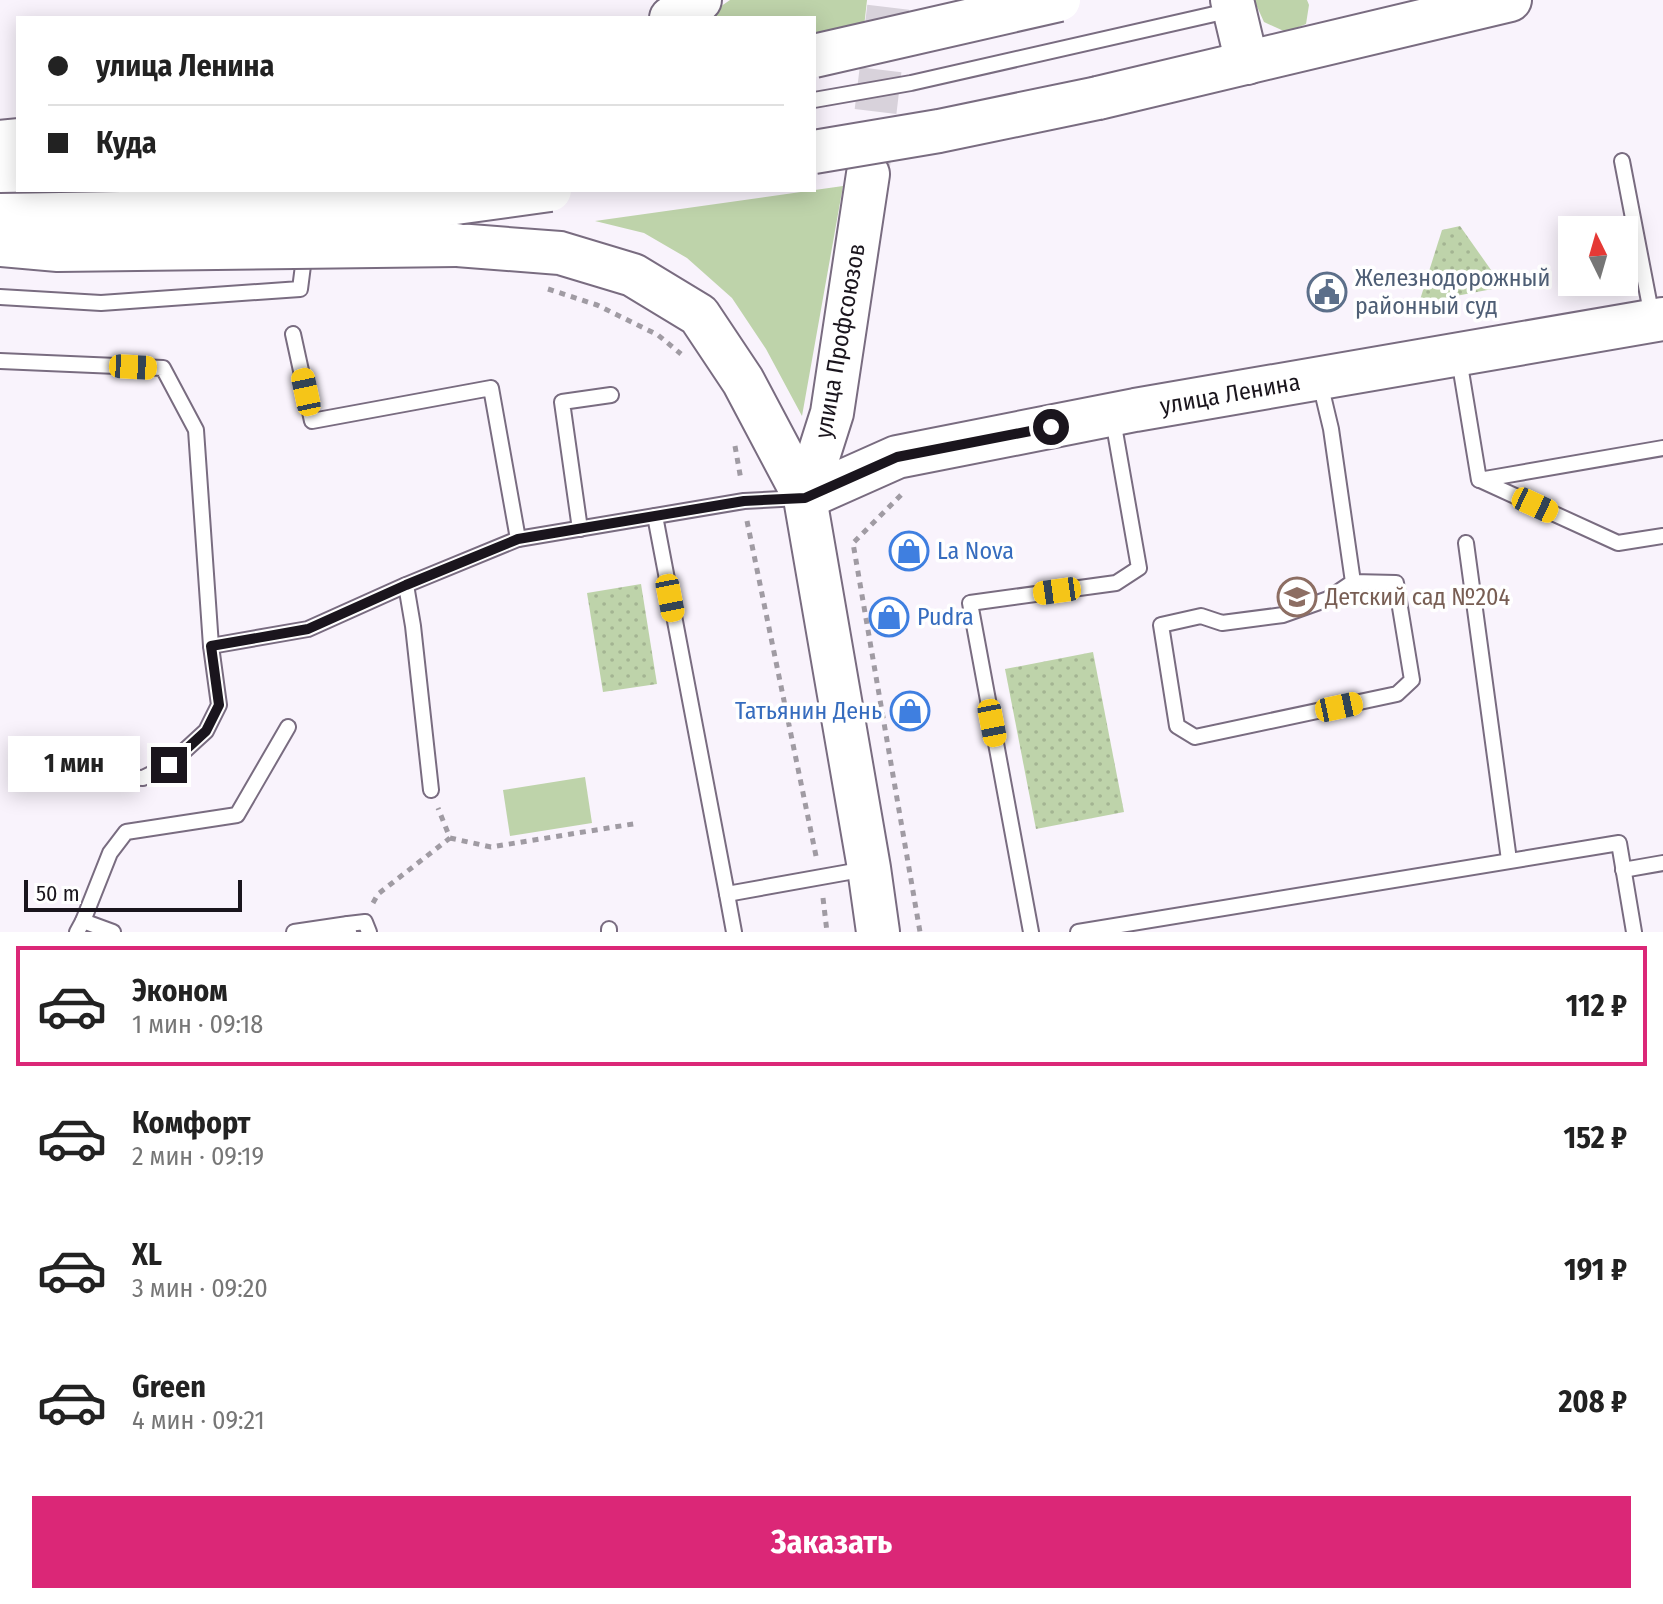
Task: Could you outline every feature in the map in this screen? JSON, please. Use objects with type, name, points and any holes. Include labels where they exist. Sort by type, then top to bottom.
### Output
[{"type":"main road","points":[[816,56],[1059,0]]},
{"type":"main road","points":[[816,152],[939,131],[1098,98],[1247,63],[1459,7],[1510,0]]},
{"type":"main road","points":[[1233,5],[1247,63]]},
{"type":"main road","name":"улица Профсоюзов","points":[[868,174],[832,413],[805,498],[878,932]]},
{"type":"main road","points":[[0,215],[419,208],[535,192]]},
{"type":"main road","points":[[0,245],[58,250],[457,245],[560,253],[633,275],[699,315],[743,381],[805,498]]},
{"type":"main road","name":"улица Ленина","points":[[805,498],[897,457],[1112,414],[1658,320]]},
{"type":"lane","points":[[816,100],[911,83],[1233,5]]},
{"type":"lane","points":[[1622,161],[1658,320]]},
{"type":"lane","points":[[0,297],[101,303],[300,289],[312,192]]},
{"type":"lane","points":[[293,334],[312,421],[491,388],[518,539]]},
{"type":"lane","points":[[1458,354],[1479,480]]},
{"type":"lane","points":[[0,361],[163,368],[196,430],[211,646],[219,705],[206,731],[169,765],[143,778],[31,774]]},
{"type":"lane","points":[[1319,379],[1331,429],[1353,582]]},
{"type":"lane","points":[[580,529],[562,402],[611,395]]},
{"type":"lane","points":[[1031,932],[970,603],[1116,583],[1139,568],[1112,414]]},
{"type":"lane","points":[[1479,480],[1663,448]]},
{"type":"lane","points":[[1479,480],[1618,543],[1663,536]]},
{"type":"lane","points":[[211,646],[308,629],[518,539],[744,501],[805,498]]},
{"type":"lane","points":[[655,516],[734,932]]},
{"type":"lane","points":[[1466,543],[1509,860]]},
{"type":"lane","points":[[1353,582],[1396,583],[1412,680],[1397,694],[1195,737],[1177,726],[1161,625],[1201,616],[1222,623],[1283,615],[1328,599],[1353,582]]},
{"type":"lane","points":[[406,585],[431,790]]},
{"type":"lane","points":[[113,932],[80,926],[110,853],[126,832],[237,815],[288,727]]},
{"type":"lane","points":[[1078,932],[1619,843],[1634,932]]},
{"type":"lane","points":[[1623,870],[1663,863]]},
{"type":"lane","points":[[727,894],[869,868]]},
{"type":"lane","points":[[294,932],[367,927]]},
{"type":"path","points":[[539,286],[597,305],[658,335],[682,355]]},
{"type":"path","points":[[735,442],[744,501]]},
{"type":"path","points":[[902,495],[853,543],[920,932]]},
{"type":"path","points":[[749,539],[820,877],[827,932]]},
{"type":"path","points":[[431,790],[450,838]]},
{"type":"path","points":[[450,838],[491,847],[639,823]]},
{"type":"path","points":[[367,927],[378,894],[450,838]]},
{"type":"green space","points":[[730,0],[867,0],[864,27],[816,39],[816,16],[707,16]]},
{"type":"green space","points":[[1254,0],[1307,0],[1306,24],[1286,32],[1264,22]]},
{"type":"green space","points":[[843,186],[802,416],[766,349],[732,298],[687,258],[644,233],[595,221]]},
{"type":"green space","points":[[1460,226],[1503,287],[1419,303],[1442,230]]},
{"type":"green space","points":[[641,584],[657,684],[603,692],[587,593]]},
{"type":"green space","points":[[1093,652],[1124,812],[1036,829],[1005,669]]},
{"type":"green space","points":[[585,777],[592,823],[510,836],[503,790]]},
{"type":"tunnel","points":[[868,174],[889,0]]},
{"type":"place","name":"Железнодорожный районный суд","points":[[1327,292]]},
{"type":"place","name":"La Nova","points":[[909,551]]},
{"type":"place","name":"Детский сад №204","points":[[1297,597]]},
{"type":"place","name":"Pudra","points":[[889,617]]},
{"type":"place","name":"Татьянин День","points":[[910,711]]},
{"type":"route","points":[[169,765],[206,731],[219,705],[211,646],[308,629],[518,539],[744,501],[805,498],[897,457],[1051,427]]}]
